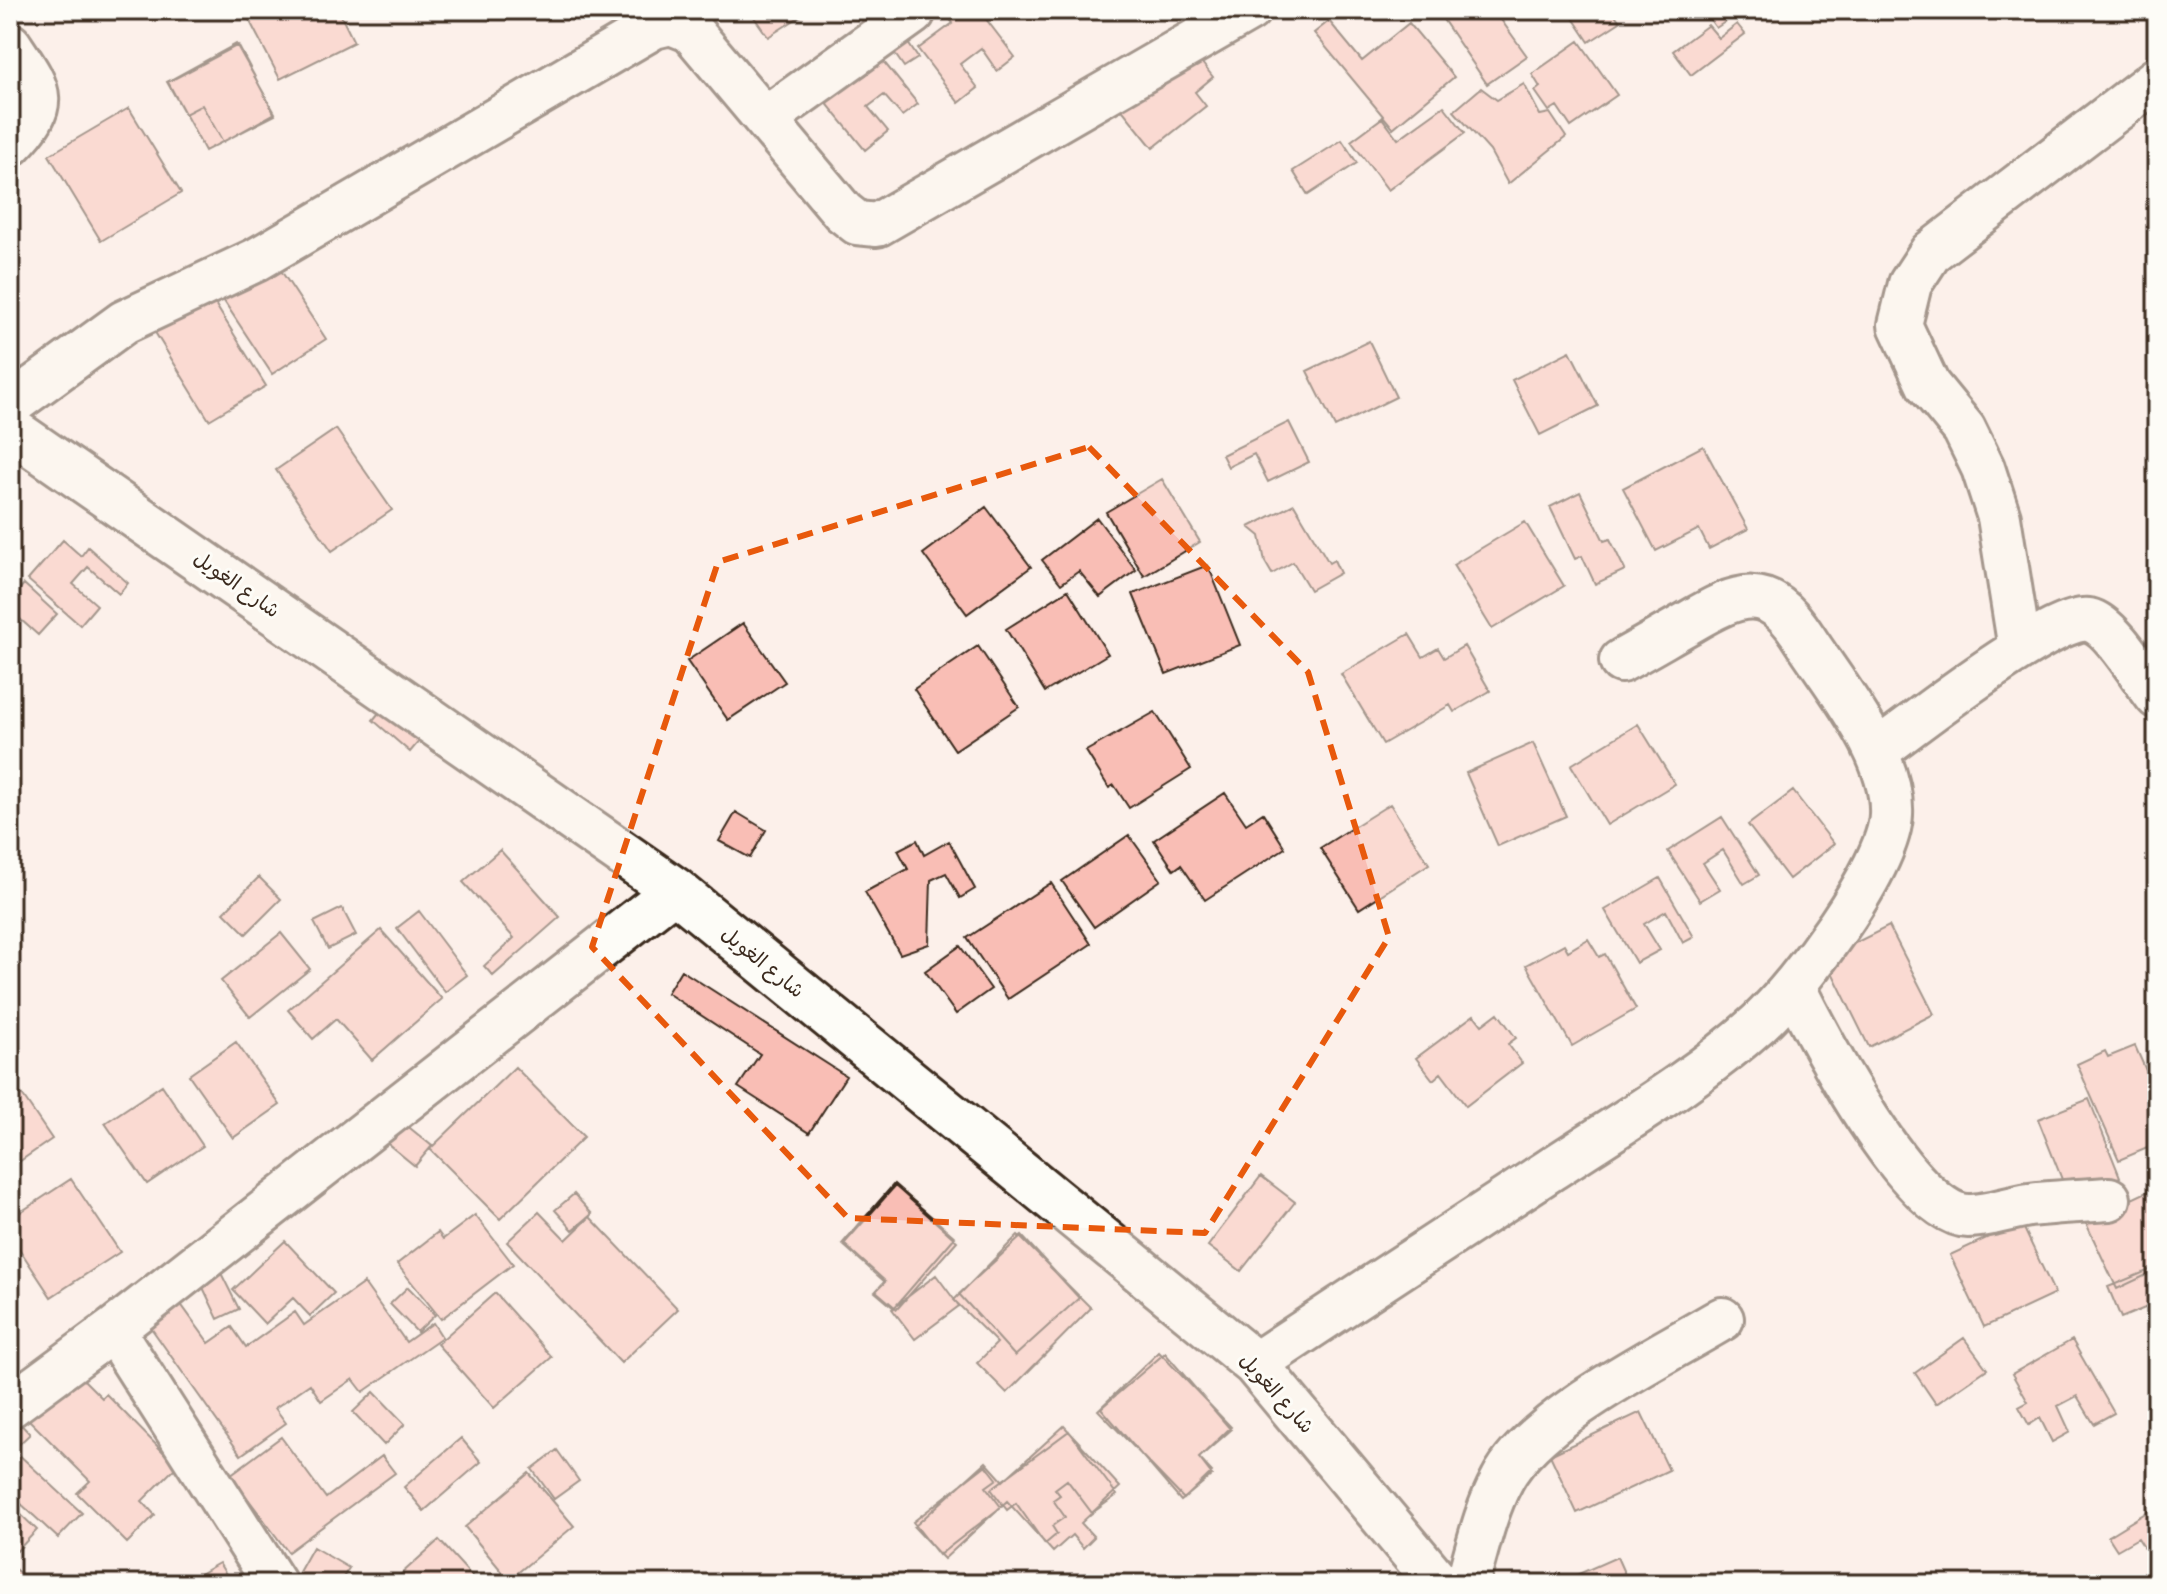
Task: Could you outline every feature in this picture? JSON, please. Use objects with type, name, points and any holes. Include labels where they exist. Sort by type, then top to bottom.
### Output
[{"type":"street","points":[[10,405],[124,322],[256,260],[648,19],[691,31],[843,212],[857,223],[877,225],[1249,10]]},
{"type":"street","points":[[765,119],[913,13]]},
{"type":"street","points":[[10,45],[38,86],[39,106],[31,124],[10,145]]},
{"type":"street","points":[[2020,649],[1999,517],[1983,468],[1964,429],[1928,385],[1900,325],[1910,284],[1931,252],[2157,79]]},
{"type":"street","name":"شارع الغويل","points":[[10,429],[675,890],[1255,1364],[1439,1584]]},
{"type":"street","points":[[1255,1364],[1653,1103],[1759,1023],[1793,986],[1869,878],[1885,848],[1891,814],[1887,780],[1877,751],[1798,629],[1781,609],[1756,597],[1729,599],[1621,661]]},
{"type":"street","points":[[1877,751],[2020,649],[2067,622],[2089,620],[2109,633],[2157,697]]},
{"type":"street","points":[[10,1406],[113,1330],[675,890]]},
{"type":"street","points":[[1793,986],[1830,1059],[1872,1126],[1930,1198],[1947,1211],[1968,1216],[2031,1205],[2109,1199]]},
{"type":"street","points":[[1467,1584],[1502,1478],[1531,1441],[1579,1406],[1722,1319]]},
{"type":"street","points":[[113,1330],[275,1584]]},
{"type":"highlighted area","points":[[1089,447],[1308,672],[1389,937],[1205,1233],[848,1218],[592,947],[718,562]]},
{"type":"building","points":[[244,10],[338,10],[354,42],[280,79]]},
{"type":"building","points":[[749,10],[810,10],[768,37]]},
{"type":"building","points":[[957,10],[979,10],[1015,57],[997,71],[981,48],[960,64],[978,88],[959,103],[918,49],[953,23],[948,17]]},
{"type":"building","points":[[1448,10],[1494,10],[1527,56],[1487,84],[1440,15]]},
{"type":"building","points":[[1579,10],[1612,10],[1620,22],[1589,42],[1571,15]]},
{"type":"building","points":[[1703,10],[1730,10],[1734,16],[1716,28]]},
{"type":"building","points":[[1329,21],[1362,61],[1409,23],[1454,77],[1393,128],[1314,33]]},
{"type":"building","points":[[1737,24],[1745,34],[1691,75],[1673,51],[1708,25],[1719,38]]},
{"type":"building","points":[[902,34],[918,58],[904,67],[888,44]]},
{"type":"building","points":[[1579,41],[1617,95],[1571,127],[1557,106],[1549,111],[1535,91],[1540,87],[1532,74]]},
{"type":"building","points":[[236,44],[275,113],[223,142],[202,105],[185,114],[167,82]]},
{"type":"building","points":[[1187,44],[1213,77],[1195,92],[1206,106],[1153,148],[1115,101]]},
{"type":"building","points":[[238,45],[275,115],[205,151],[168,82]]},
{"type":"building","points":[[883,61],[918,104],[902,116],[884,95],[868,107],[888,131],[865,150],[824,100],[860,71],[864,76]]},
{"type":"building","points":[[1524,84],[1540,115],[1550,113],[1566,137],[1508,184],[1490,151],[1454,111],[1481,88],[1497,100]]},
{"type":"building","points":[[1444,106],[1465,133],[1388,190],[1351,141],[1382,118],[1398,139]]},
{"type":"building","points":[[129,108],[181,193],[101,241],[49,155]]},
{"type":"building","points":[[1342,140],[1357,163],[1308,195],[1293,171]]},
{"type":"building","points":[[272,257],[326,339],[272,374],[218,292]]},
{"type":"building","points":[[209,294],[266,386],[209,420],[153,329]]},
{"type":"building","points":[[1369,341],[1396,397],[1335,427],[1307,371]]},
{"type":"building","points":[[1570,351],[1598,406],[1540,435],[1512,380]]},
{"type":"building","points":[[1289,422],[1309,462],[1268,482],[1254,454],[1228,467],[1222,455]]},
{"type":"building","points":[[336,429],[392,510],[332,551],[276,470]]},
{"type":"building","points":[[1703,446],[1748,529],[1709,549],[1699,529],[1656,551],[1623,488]]},
{"type":"building","points":[[1162,479],[1200,542],[1144,576],[1106,512]]},
{"type":"building","points":[[1580,492],[1604,541],[1610,539],[1625,570],[1595,584],[1582,556],[1575,559],[1550,507]]},
{"type":"building","points":[[1294,504],[1329,563],[1334,560],[1340,573],[1310,590],[1293,562],[1272,574],[1265,562],[1260,536],[1249,527]]},
{"type":"building","points":[[986,507],[1031,567],[967,614],[923,554]]},
{"type":"building","points":[[1097,518],[1136,570],[1100,597],[1079,571],[1061,584],[1042,560]]},
{"type":"building","points":[[1525,522],[1564,586],[1492,629],[1453,565]]},
{"type":"building","points":[[63,540],[81,556],[88,547],[128,583],[119,594],[88,567],[73,584],[97,605],[80,625],[28,580]]},
{"type":"building","points":[[1208,565],[1240,645],[1166,674],[1133,594]]},
{"type":"building","points":[[24,584],[57,614],[38,635],[10,610],[10,600]]},
{"type":"building","points":[[1068,590],[1108,654],[1045,692],[1006,629]]},
{"type":"building","points":[[743,623],[785,682],[728,720],[687,661]]},
{"type":"building","points":[[1409,634],[1423,657],[1438,648],[1444,658],[1464,646],[1490,691],[1454,712],[1450,705],[1383,744],[1341,674]]},
{"type":"building","points":[[978,646],[1019,707],[955,750],[914,689]]},
{"type":"building","points":[[388,702],[426,733],[410,752],[373,720]]},
{"type":"building","points":[[1155,712],[1191,769],[1129,808],[1114,785],[1109,788],[1086,751]]},
{"type":"building","points":[[1638,724],[1675,784],[1607,825],[1571,765]]},
{"type":"building","points":[[1533,743],[1566,816],[1498,846],[1466,773]]},
{"type":"building","points":[[1793,791],[1834,844],[1789,879],[1748,825]]},
{"type":"building","points":[[1225,793],[1246,824],[1263,813],[1285,848],[1205,900],[1181,865],[1174,870],[1154,840]]},
{"type":"building","points":[[1390,804],[1429,864],[1359,909],[1320,848]]},
{"type":"building","points":[[736,812],[766,830],[750,858],[719,841]]},
{"type":"building","points":[[1722,817],[1759,875],[1744,884],[1723,850],[1703,863],[1720,889],[1700,901],[1668,851]]},
{"type":"building","points":[[1129,835],[1161,880],[1094,927],[1062,881]]},
{"type":"building","points":[[917,840],[924,855],[949,841],[975,889],[960,898],[946,873],[931,880],[929,944],[900,954],[865,892],[908,869],[898,850]]},
{"type":"building","points":[[500,850],[560,917],[493,976],[484,966],[514,938],[463,882]]},
{"type":"building","points":[[259,877],[281,899],[246,934],[224,912]]},
{"type":"building","points":[[1660,878],[1694,937],[1683,943],[1666,911],[1644,924],[1660,950],[1636,963],[1605,910]]},
{"type":"building","points":[[1051,883],[1091,944],[1008,999],[967,938]]},
{"type":"building","points":[[342,908],[356,935],[328,949],[314,922]]},
{"type":"building","points":[[419,911],[467,975],[445,992],[397,928]]},
{"type":"building","points":[[1889,926],[1934,1014],[1869,1047],[1825,958]]},
{"type":"building","points":[[381,930],[442,999],[372,1060],[336,1019],[313,1039],[288,1010]]},
{"type":"building","points":[[281,933],[310,969],[250,1017],[221,981]]},
{"type":"building","points":[[1588,939],[1599,957],[1605,954],[1636,1009],[1572,1046],[1526,965],[1564,944],[1568,951]]},
{"type":"building","points":[[960,946],[991,989],[956,1014],[925,971]]},
{"type":"building","points":[[681,970],[846,1076],[809,1133],[738,1087],[760,1054],[667,993]]},
{"type":"building","points":[[1498,1013],[1516,1038],[1508,1044],[1522,1063],[1466,1106],[1441,1073],[1433,1080],[1416,1058],[1474,1015],[1482,1025]]},
{"type":"building","points":[[236,1042],[280,1105],[233,1138],[189,1075]]},
{"type":"building","points":[[2135,1046],[2152,1084],[2157,1082],[2157,1144],[2119,1160],[2077,1064],[2105,1051],[2108,1057]]},
{"type":"building","points":[[515,1067],[584,1137],[500,1219],[430,1149]]},
{"type":"building","points":[[162,1085],[203,1146],[147,1184],[105,1123]]},
{"type":"building","points":[[18,1089],[52,1139],[10,1168],[10,1094]]},
{"type":"building","points":[[2089,1099],[2120,1177],[2069,1197],[2038,1119]]},
{"type":"building","points":[[405,1124],[432,1146],[415,1166],[388,1144]]},
{"type":"building","points":[[1261,1176],[1295,1202],[1241,1271],[1208,1246]]},
{"type":"building","points":[[71,1179],[120,1252],[51,1297],[10,1235],[10,1219]]},
{"type":"building","points":[[894,1184],[955,1237],[894,1308],[875,1292],[885,1282],[842,1244]]},
{"type":"building","points":[[895,1186],[957,1241],[897,1309],[876,1291],[885,1281],[844,1244]]},
{"type":"building","points":[[2157,1187],[2157,1270],[2117,1289],[2085,1221]]},
{"type":"building","points":[[574,1194],[592,1214],[573,1230],[555,1210]]},
{"type":"building","points":[[539,1212],[566,1240],[590,1217],[678,1309],[621,1363],[507,1242]]},
{"type":"building","points":[[475,1215],[513,1264],[441,1319],[397,1264],[438,1232],[443,1239]]},
{"type":"building","points":[[2021,1222],[2055,1294],[1984,1327],[1950,1255]]},
{"type":"building","points":[[1018,1235],[1091,1308],[1007,1393],[977,1363],[997,1343],[954,1300]]},
{"type":"building","points":[[1022,1236],[1079,1298],[1015,1356],[959,1294]]},
{"type":"building","points":[[285,1241],[334,1293],[310,1316],[293,1298],[265,1324],[233,1290]]},
{"type":"building","points":[[218,1267],[239,1309],[218,1319],[198,1277]]},
{"type":"building","points":[[2157,1267],[2157,1303],[2121,1318],[2108,1287]]},
{"type":"building","points":[[936,1275],[959,1306],[915,1339],[892,1309]]},
{"type":"building","points":[[364,1283],[406,1342],[433,1323],[442,1337],[363,1392],[353,1379],[321,1401],[310,1384],[275,1408],[286,1423],[241,1455],[149,1325],[180,1303],[209,1343],[232,1327],[246,1347],[295,1312],[304,1325]]},
{"type":"building","points":[[408,1287],[435,1315],[417,1332],[390,1304]]},
{"type":"building","points":[[495,1293],[552,1357],[494,1408],[437,1344]]},
{"type":"building","points":[[1964,1338],[1987,1369],[1936,1404],[1915,1373]]},
{"type":"building","points":[[2072,1340],[2114,1413],[2094,1424],[2077,1396],[2058,1406],[2070,1432],[2052,1442],[2040,1418],[2029,1425],[2019,1407],[2028,1402],[2012,1374]]},
{"type":"building","points":[[1159,1352],[1231,1427],[1199,1458],[1212,1472],[1184,1499],[1098,1410]]},
{"type":"building","points":[[1165,1353],[1231,1430],[1199,1458],[1212,1475],[1181,1501],[1101,1408]]},
{"type":"building","points":[[72,1368],[102,1398],[106,1394],[177,1466],[142,1501],[155,1515],[127,1543],[77,1493],[90,1481],[24,1415]]},
{"type":"building","points":[[374,1392],[405,1424],[384,1445],[353,1412]]},
{"type":"building","points":[[1641,1412],[1669,1470],[1577,1513],[1550,1455]]},
{"type":"building","points":[[13,1416],[30,1434],[10,1453],[10,1419]]},
{"type":"building","points":[[1064,1426],[1120,1487],[1081,1523],[1094,1537],[1083,1548],[1072,1535],[1053,1552],[1007,1501],[944,1559],[914,1527],[986,1462],[1003,1481]]},
{"type":"building","points":[[1069,1431],[1117,1495],[1092,1513],[1067,1480],[1055,1489],[1060,1495],[1053,1500],[1065,1517],[1052,1526],[1057,1534],[1045,1544],[1016,1503],[1007,1510],[991,1489]]},
{"type":"building","points":[[281,1437],[326,1498],[382,1456],[395,1473],[288,1552],[230,1475]]},
{"type":"building","points":[[461,1438],[481,1462],[424,1511],[404,1487]]},
{"type":"building","points":[[557,1450],[579,1481],[554,1499],[532,1469]]},
{"type":"building","points":[[16,1452],[82,1513],[58,1538],[19,1502],[14,1508],[37,1530],[17,1551],[10,1544],[10,1458]]},
{"type":"building","points":[[986,1465],[997,1479],[986,1487],[1001,1507],[939,1555],[913,1522]]},
{"type":"building","points":[[529,1473],[574,1526],[509,1580],[465,1527]]},
{"type":"building","points":[[2157,1506],[2157,1568],[2138,1538],[2117,1550],[2108,1536]]},
{"type":"building","points":[[439,1540],[479,1584],[390,1584]]},
{"type":"building","points":[[313,1547],[349,1568],[339,1584],[303,1584],[295,1579]]},
{"type":"building","points":[[1617,1557],[1629,1584],[1556,1584]]},
{"type":"building","points":[[219,1563],[232,1584],[182,1584]]},
{"type":"building","points":[[10,1565],[33,1584],[10,1584]]}]
